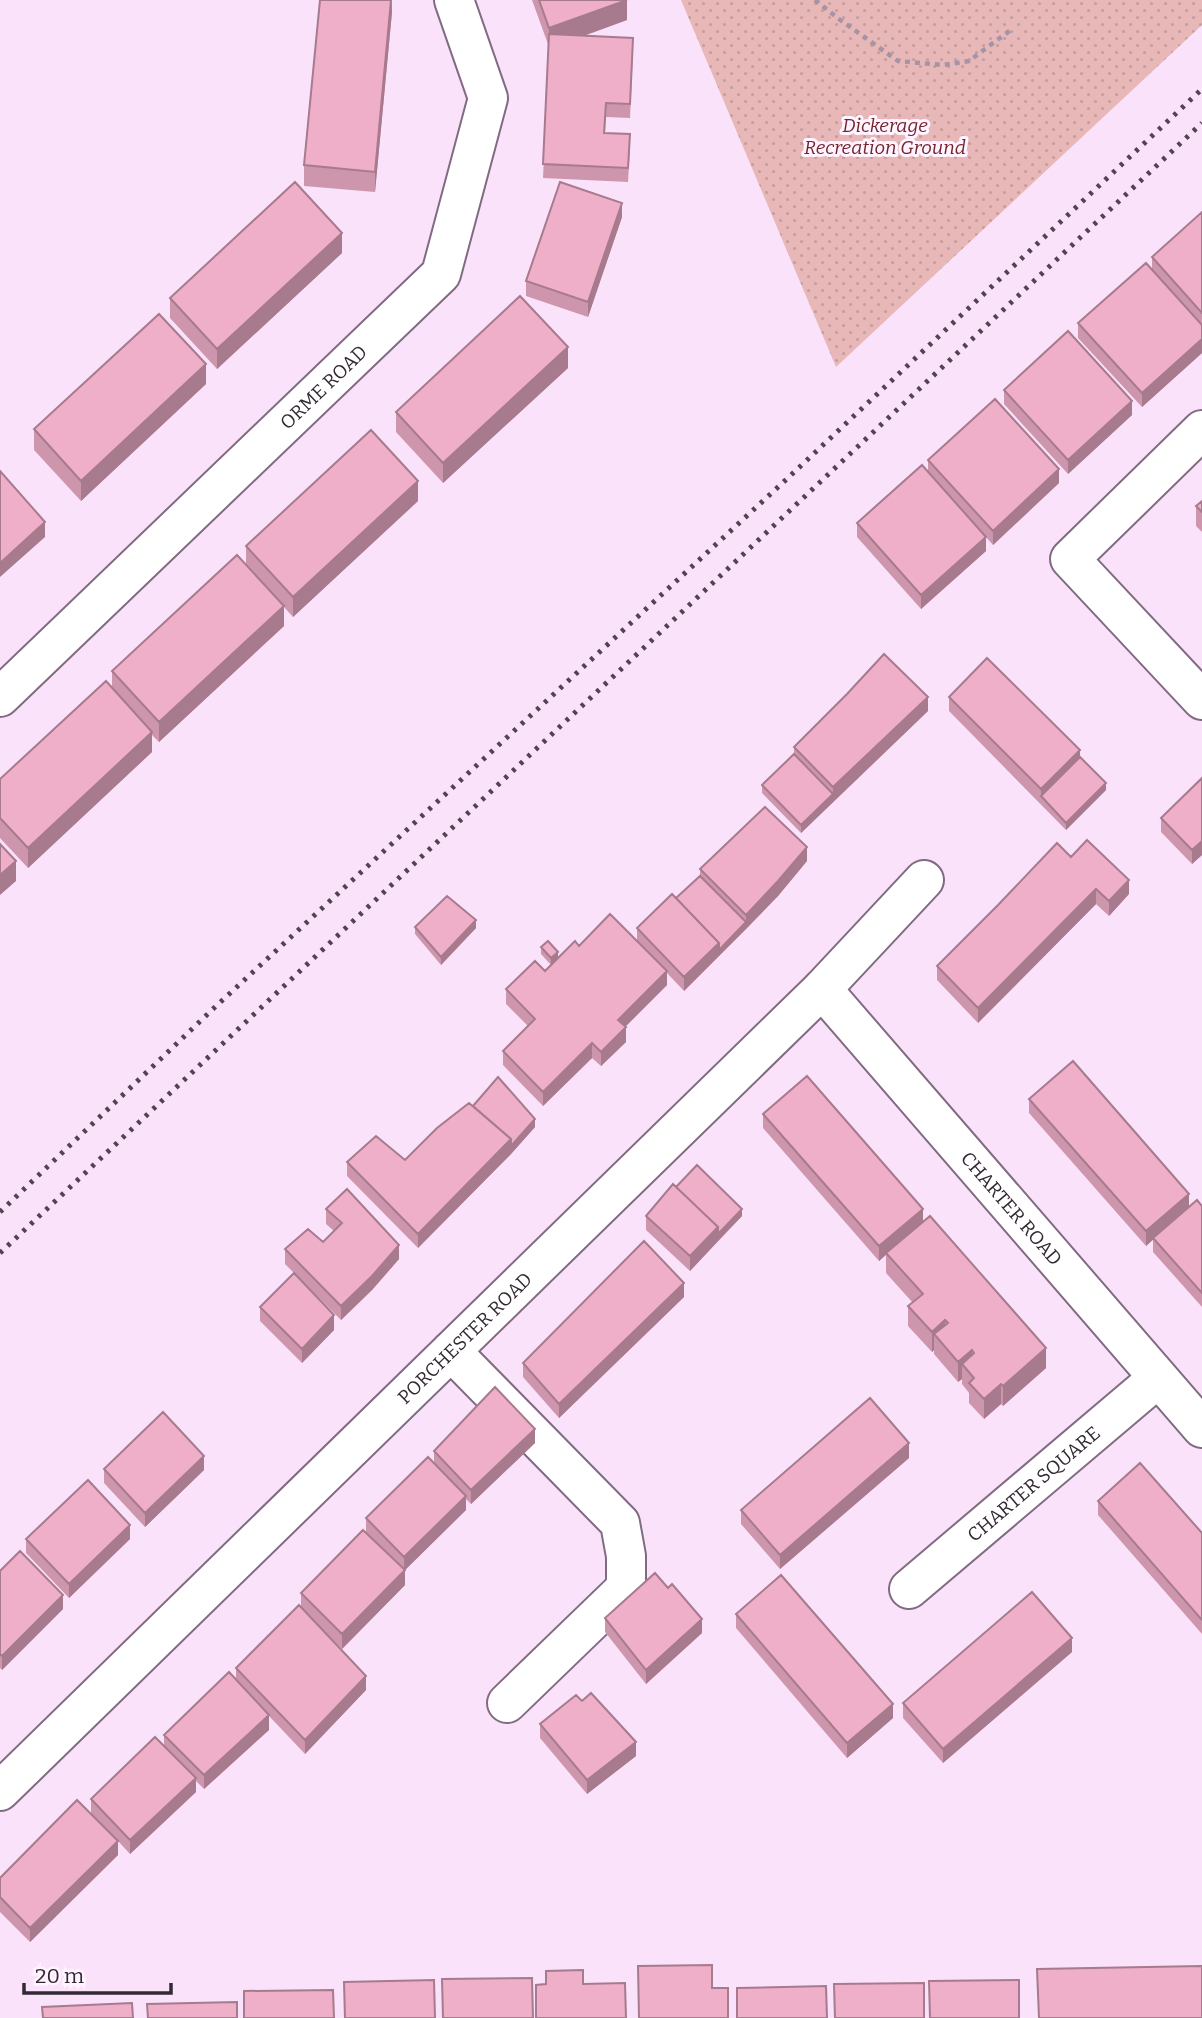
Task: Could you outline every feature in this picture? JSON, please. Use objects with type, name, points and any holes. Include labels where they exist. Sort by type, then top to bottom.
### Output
[{"type":"street","name":"ORME ROAD","points":[[0,697],[441,274],[488,98],[454,0]]},
{"type":"street","points":[[1202,430],[1069,559],[1202,700]]},
{"type":"street","name":"PORCHESTER ROAD","points":[[0,1791],[822,989],[925,880]]},
{"type":"street","name":"CHARTER ROAD","points":[[822,989],[1202,1428]]},
{"type":"street","points":[[451,1350],[620,1523],[626,1556],[626,1588],[507,1703]]},
{"type":"street","name":"CHARTER SQUARE","points":[[909,1589],[1158,1378]]},
{"type":"path","points":[[815,0],[898,61],[943,65],[969,61],[1012,29]]},
{"type":"green space","name":"Dickerage Recreation Ground","points":[[681,0],[1202,0],[1202,25],[836,367]]},
{"type":"building","points":[[320,0],[391,0],[375,172],[304,165]]},
{"type":"building","points":[[539,0],[627,0],[549,28]]},
{"type":"building","points":[[549,34],[633,38],[630,104],[606,103],[604,133],[630,134],[628,168],[543,164]]},
{"type":"building","points":[[295,182],[342,233],[217,349],[170,298]]},
{"type":"building","points":[[560,182],[622,203],[588,302],[526,281]]},
{"type":"building","points":[[1202,212],[1202,313],[1152,257]]},
{"type":"building","points":[[1146,263],[1202,325],[1202,339],[1142,393],[1078,323]]},
{"type":"building","points":[[520,296],[568,347],[443,463],[396,412]]},
{"type":"building","points":[[159,314],[206,364],[81,481],[34,429]]},
{"type":"building","points":[[1068,331],[1132,401],[1068,460],[1004,390]]},
{"type":"building","points":[[995,399],[1059,469],[993,531],[928,460]]},
{"type":"building","points":[[371,430],[418,481],[293,597],[246,546]]},
{"type":"building","points":[[922,465],[986,537],[921,595],[857,523]]},
{"type":"building","points":[[0,471],[45,522],[0,563]]},
{"type":"building","points":[[1202,501],[1202,512],[1196,506]]},
{"type":"building","points":[[237,555],[284,606],[159,722],[112,671]]},
{"type":"building","points":[[884,654],[928,697],[833,787],[794,747]]},
{"type":"building","points":[[987,658],[1080,750],[1041,789],[949,697]]},
{"type":"building","points":[[106,681],[152,732],[28,848],[0,818],[0,779]]},
{"type":"building","points":[[794,754],[833,794],[801,825],[762,785]]},
{"type":"building","points":[[1080,757],[1106,783],[1066,823],[1041,796]]},
{"type":"building","points":[[1202,778],[1202,841],[1192,850],[1161,818]]},
{"type":"building","points":[[765,807],[807,847],[746,915],[700,869]]},
{"type":"building","points":[[1087,840],[1129,880],[1109,901],[1096,889],[978,1008],[937,966],[1057,843],[1071,857]]},
{"type":"building","points":[[0,844],[16,861],[0,875]]},
{"type":"building","points":[[700,876],[746,922],[719,950],[719,943],[676,898]]},
{"type":"building","points":[[672,894],[719,943],[684,977],[637,928]]},
{"type":"building","points":[[447,896],[476,920],[441,957],[415,927]]},
{"type":"building","points":[[610,914],[667,971],[618,1020],[626,1027],[601,1052],[592,1043],[543,1092],[503,1051],[535,1019],[506,989],[535,961],[545,971],[575,941],[579,946]]},
{"type":"building","points":[[548,941],[558,952],[551,958],[541,947]]},
{"type":"building","points":[[1073,1061],[1189,1194],[1146,1231],[1029,1099]]},
{"type":"building","points":[[807,1076],[923,1209],[879,1246],[763,1114]]},
{"type":"building","points":[[498,1077],[535,1119],[511,1146],[511,1139],[473,1106]]},
{"type":"building","points":[[469,1103],[511,1139],[418,1234],[347,1162],[376,1136],[405,1160],[437,1128]]},
{"type":"building","points":[[697,1165],[742,1209],[718,1234],[718,1227],[676,1187]]},
{"type":"building","points":[[673,1184],[718,1227],[690,1256],[646,1216]]},
{"type":"building","points":[[347,1189],[399,1245],[341,1306],[285,1249],[308,1229],[323,1242],[342,1223],[326,1209]]},
{"type":"building","points":[[1197,1200],[1202,1206],[1202,1293],[1153,1238]]},
{"type":"building","points":[[930,1216],[1046,1348],[984,1399],[969,1383],[974,1378],[962,1364],[974,1353],[972,1350],[958,1362],[934,1334],[948,1323],[945,1320],[932,1332],[908,1306],[923,1294],[886,1253]]},
{"type":"building","points":[[644,1241],[684,1283],[559,1404],[523,1363]]},
{"type":"building","points":[[294,1273],[334,1315],[302,1349],[260,1307]]},
{"type":"building","points":[[495,1387],[535,1429],[471,1490],[434,1451]]},
{"type":"building","points":[[870,1398],[909,1443],[780,1555],[741,1510]]},
{"type":"building","points":[[163,1412],[204,1456],[145,1513],[104,1469]]},
{"type":"building","points":[[428,1457],[466,1496],[404,1557],[366,1518]]},
{"type":"building","points":[[1140,1463],[1202,1533],[1202,1620],[1098,1501]]},
{"type":"building","points":[[88,1480],[130,1525],[69,1584],[26,1539]]},
{"type":"building","points":[[363,1530],[405,1570],[342,1634],[301,1593]]},
{"type":"building","points":[[20,1551],[63,1595],[2,1656],[0,1571]]},
{"type":"building","points":[[655,1573],[668,1588],[672,1584],[702,1619],[646,1670],[605,1618]]},
{"type":"building","points":[[781,1575],[893,1704],[847,1743],[736,1614]]},
{"type":"building","points":[[1032,1592],[1072,1638],[943,1749],[903,1703]]},
{"type":"building","points":[[299,1605],[366,1676],[305,1740],[236,1668]]},
{"type":"building","points":[[229,1672],[269,1715],[204,1775],[164,1735]]},
{"type":"building","points":[[591,1693],[636,1742],[587,1780],[540,1724],[576,1695],[582,1701]]},
{"type":"building","points":[[155,1737],[196,1778],[130,1840],[91,1799]]},
{"type":"building","points":[[77,1800],[118,1841],[30,1928],[0,1897],[0,1878]]},
{"type":"building","points":[[712,1965],[712,1988],[728,1988],[728,2018],[639,2018],[638,1966]]},
{"type":"building","points":[[1202,1966],[1202,2018],[1039,2018],[1037,1969]]},
{"type":"building","points":[[583,1970],[583,1984],[625,1983],[626,2018],[536,2018],[536,1985],[546,1984],[546,1971]]},
{"type":"building","points":[[532,1978],[533,2018],[443,2018],[442,1979]]},
{"type":"building","points":[[434,1980],[435,2018],[345,2018],[344,1982]]},
{"type":"building","points":[[1019,1980],[1019,2018],[930,2018],[929,1981]]},
{"type":"building","points":[[924,1983],[924,2018],[835,2018],[834,1984]]},
{"type":"building","points":[[826,1986],[827,2018],[737,2018],[737,1988]]},
{"type":"building","points":[[333,1990],[334,2018],[244,2018],[244,1991]]},
{"type":"building","points":[[237,2002],[237,2018],[148,2018],[147,2004]]},
{"type":"building","points":[[132,2003],[133,2018],[43,2018],[42,2007]]},
{"type":"railway","points":[[0,1212],[214,1008],[790,476],[1202,89]]},
{"type":"railway","points":[[0,1253],[1202,123]]}]
